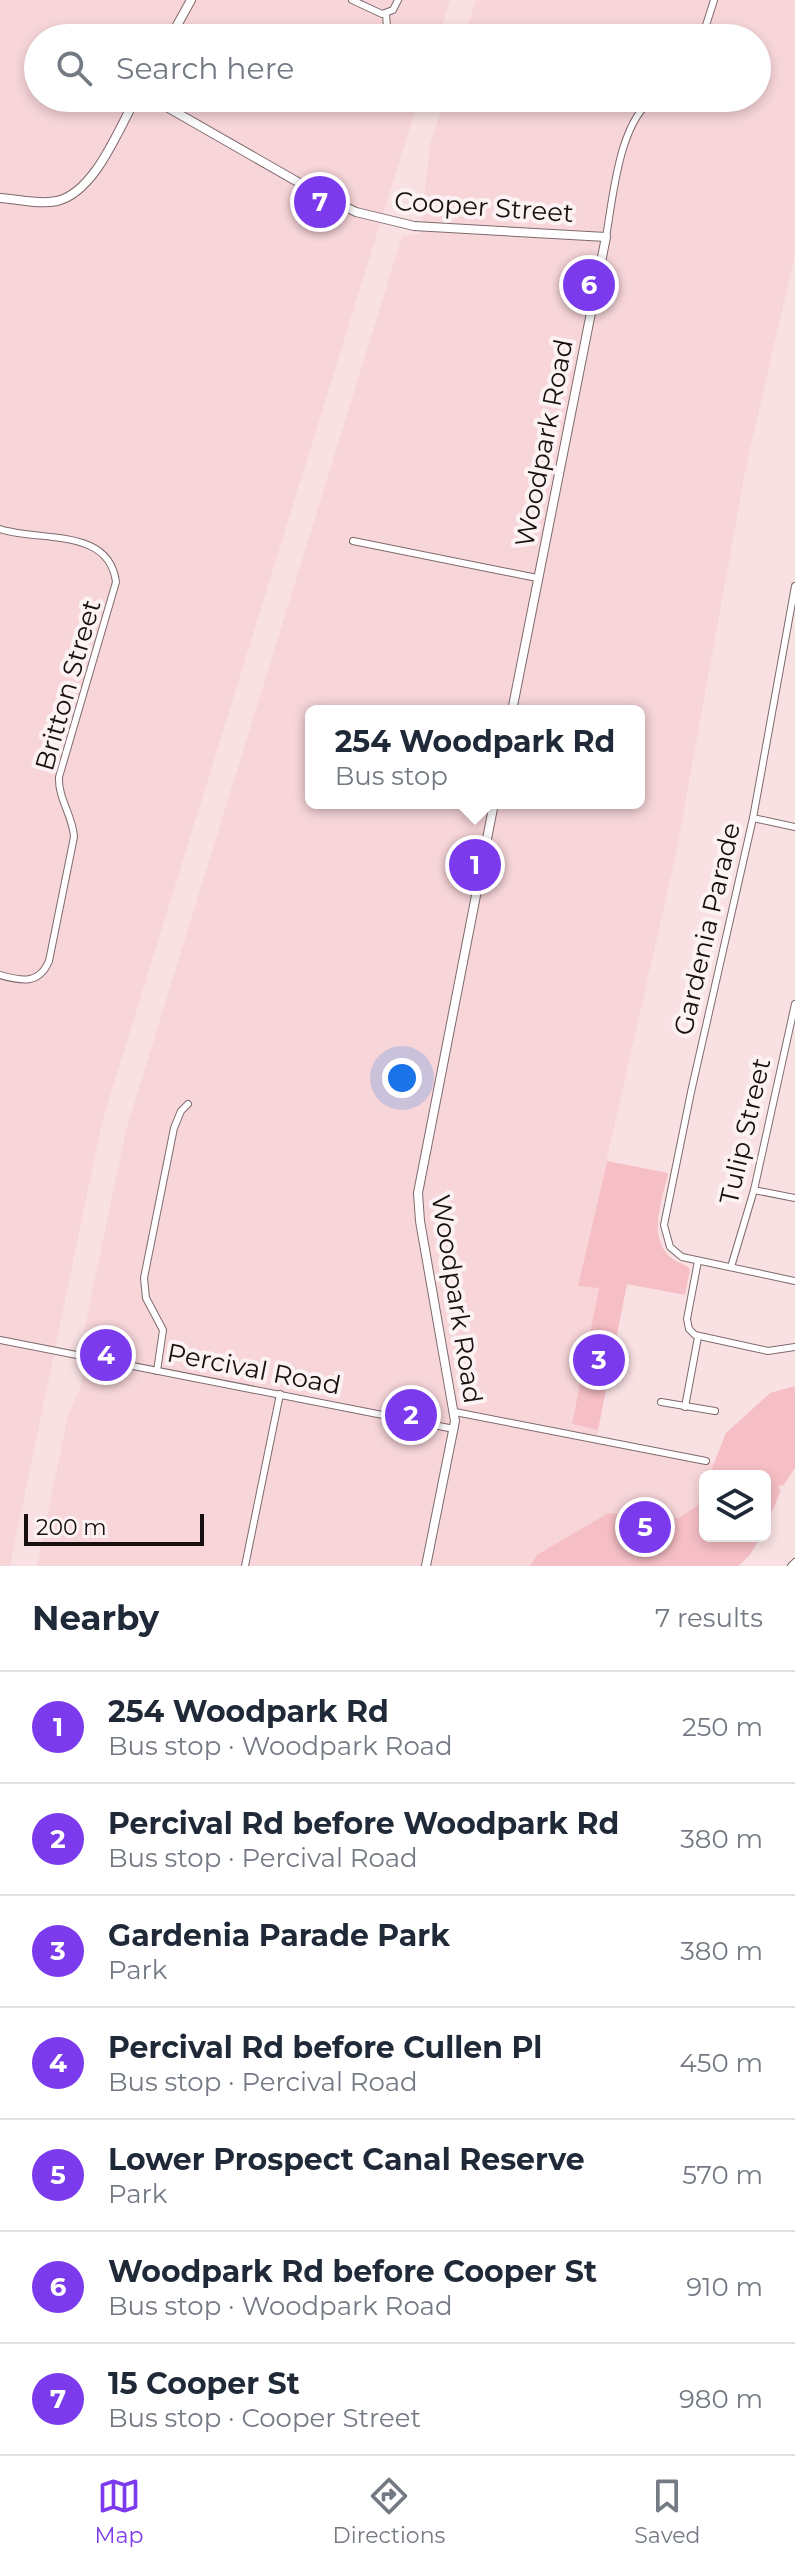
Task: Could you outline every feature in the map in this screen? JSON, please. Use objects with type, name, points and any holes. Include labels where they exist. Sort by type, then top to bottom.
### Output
[{"type":"street","points":[[178,24],[191,0]]},
{"type":"street","points":[[352,0],[373,12],[386,14],[393,10],[398,0]]},
{"type":"street","points":[[706,24],[714,0]]},
{"type":"street","points":[[386,14],[387,24]]},
{"type":"street","points":[[0,198],[54,202],[79,191],[90,179],[128,112]]},
{"type":"street","name":"Cooper Street","points":[[176,112],[336,203],[393,223],[606,237]]},
{"type":"street","name":"Woodpark Road","points":[[513,705],[619,166],[639,112]]},
{"type":"street","name":"Britton Street","points":[[0,529],[92,546],[108,559],[116,582],[60,770],[60,793],[73,827],[73,842],[49,961],[38,978],[25,981],[0,975]]},
{"type":"street","points":[[353,541],[537,578]]},
{"type":"street","name":"Gardenia Parade","points":[[795,586],[753,818],[664,1225],[666,1240],[672,1250],[682,1257],[795,1281]]},
{"type":"street","name":"Woodpark Road","points":[[426,1566],[455,1412],[420,1221],[418,1193],[493,809]]},
{"type":"street","points":[[753,818],[795,827]]},
{"type":"street","name":"Tulip Street","points":[[731,1267],[754,1190],[795,1004]]},
{"type":"street","points":[[157,1371],[163,1330],[146,1298],[144,1278],[174,1128],[181,1111],[188,1104]]},
{"type":"street","points":[[754,1190],[795,1198]]},
{"type":"street","points":[[698,1261],[687,1319],[689,1329],[698,1337],[771,1352],[795,1347]]},
{"type":"street","points":[[685,1407],[698,1337]]},
{"type":"street","name":"Percival Road","points":[[0,1340],[454,1429]]},
{"type":"street","points":[[245,1566],[280,1394]]},
{"type":"street","points":[[661,1402],[715,1411]]},
{"type":"street","points":[[455,1412],[706,1461]]},
{"type":"shaded area","points":[[0,0],[450,0],[442,24],[24,24],[24,112],[415,112],[102,1122],[10,1566],[0,1566]]},
{"type":"shaded area","points":[[476,0],[795,0],[795,254],[746,467],[676,854],[578,1286],[599,1287],[572,1424],[598,1430],[597,1439],[714,1463],[711,1470],[699,1470],[699,1501],[679,1518],[608,1513],[537,1555],[530,1566],[37,1566],[67,1420],[78,1396],[84,1370],[88,1348],[83,1344],[83,1336],[126,1130],[400,243],[403,236],[420,234],[430,145],[441,112],[771,112],[771,24],[468,24]]},
{"type":"shaded area","points":[[607,1161],[668,1173],[659,1216],[659,1237],[668,1255],[690,1269],[685,1295],[627,1284],[598,1430],[572,1424],[599,1288],[578,1286]]},
{"type":"shaded area","points":[[795,1386],[795,1468],[783,1486],[779,1485],[780,1492],[771,1514],[771,1470],[711,1470],[726,1433],[770,1393]]},
{"type":"shaded area","points":[[699,1501],[699,1542],[758,1542],[738,1566],[530,1566],[537,1555],[608,1513],[679,1518]]},
{"type":"place","name":"15 Cooper St","points":[[320,202]]},
{"type":"place","name":"Woodpark Rd before Cooper St","points":[[589,285]]},
{"type":"place","name":"254 Woodpark Rd","points":[[475,865]]},
{"type":"place","name":"Percival Rd before Cullen Pl","points":[[106,1355]]},
{"type":"place","name":"Gardenia Parade Park","points":[[599,1360]]},
{"type":"place","name":"Percival Rd before Woodpark Rd","points":[[411,1415]]},
{"type":"place","name":"Lower Prospect Canal Reserve","points":[[645,1527]]}]
